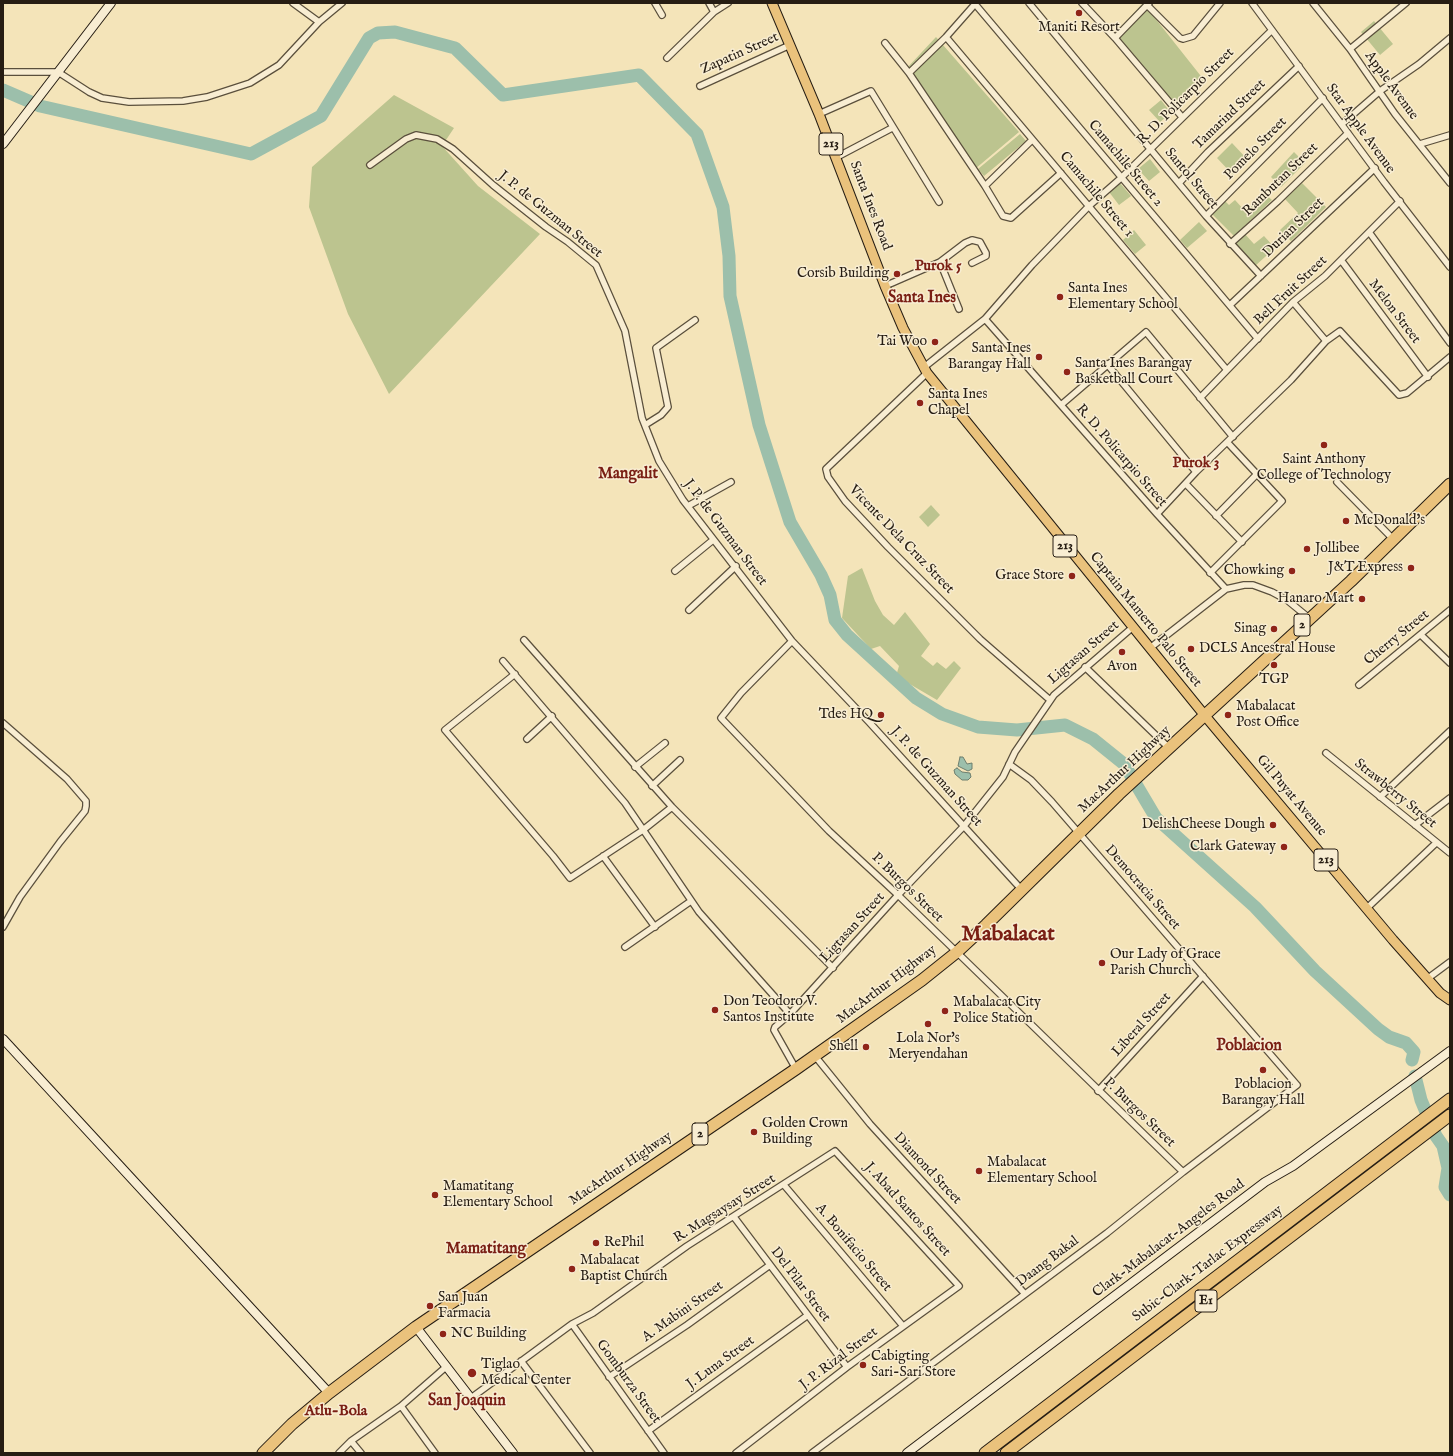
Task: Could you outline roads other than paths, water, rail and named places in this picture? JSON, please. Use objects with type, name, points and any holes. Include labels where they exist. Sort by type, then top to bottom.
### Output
[{"type":"highway","name":"MacArthur Highway","points":[[263,1453],[292,1424],[329,1392],[416,1327],[815,1056],[922,980],[957,952],[1119,794],[1206,716],[1450,484]]},
{"type":"highway","name":"Subic-Clark-Tarlac Expressway","points":[[985,1453],[1450,1099]]},
{"type":"highway","name":"Subic-Clark-Tarlac Expressway","points":[[1006,1453],[1450,1115]]},
{"type":"main road","name":"Santa Ines Road","points":[[772,3],[837,157],[886,286]]},
{"type":"main road","name":"Captain Mamerto Palo Street","points":[[886,286],[903,328],[925,370],[1206,716]]},
{"type":"main road","name":"Gil Puyat Avenue","points":[[1206,716],[1427,979],[1440,993],[1450,1000]]},
{"type":"street","points":[[3,144],[111,3]]},
{"type":"street","points":[[293,3],[319,22]]},
{"type":"street","points":[[3,72],[58,72],[89,92],[102,98],[129,102],[183,100],[207,97],[238,88],[262,76],[282,62],[319,22],[342,3]]},
{"type":"street","points":[[655,3],[662,15]]},
{"type":"street","points":[[709,3],[714,12]]},
{"type":"street","points":[[667,58],[714,12],[728,3]]},
{"type":"street","points":[[909,73],[946,37],[976,3]]},
{"type":"street","name":"Camachile Street 2","points":[[976,3],[1121,178],[1258,339]]},
{"type":"street","name":"Santol Street","points":[[1029,3],[1206,216],[1230,244],[1262,276]]},
{"type":"street","points":[[1115,38],[1148,4],[1180,38],[1184,39],[1193,36],[1220,3]]},
{"type":"street","name":"Star Apple Avenue","points":[[1252,3],[1450,267]]},
{"type":"street","points":[[1315,6],[1323,3]]},
{"type":"street","points":[[1350,49],[1406,3]]},
{"type":"street","points":[[1085,4],[1182,117]]},
{"type":"street","name":"Apple Avenue","points":[[1315,6],[1350,49],[1450,183]]},
{"type":"street","name":"R. D. Policarpio Street","points":[[925,370],[985,319],[1032,266],[1090,206],[1121,178],[1272,30]]},
{"type":"street","name":"Camachile Street 1","points":[[946,37],[1227,370]]},
{"type":"street","points":[[1342,124],[1380,91],[1419,64],[1450,38]]},
{"type":"street","points":[[885,42],[909,73],[985,186],[1003,216],[1008,219],[1061,173]]},
{"type":"street","name":"Zapatin Street","points":[[700,86],[790,45]]},
{"type":"street","name":"Tamarind Street","points":[[1179,183],[1208,152],[1299,66]]},
{"type":"street","points":[[819,114],[871,91],[892,128],[939,202]]},
{"type":"street","name":"Pomelo Street","points":[[1206,216],[1323,98]]},
{"type":"street","points":[[837,157],[892,128]]},
{"type":"street","name":"Rambutan Street","points":[[1230,244],[1278,201],[1348,133]]},
{"type":"street","name":"J. P. de Guzman Street","points":[[370,165],[406,139],[416,135],[437,140],[453,149],[493,185],[590,259],[600,272],[625,331],[645,425],[659,461],[688,506],[713,540],[736,566],[792,641],[1021,889]]},
{"type":"street","points":[[1420,144],[1450,136]]},
{"type":"street","points":[[985,186],[1032,140]]},
{"type":"street","name":"Durian Street","points":[[1230,305],[1375,168]]},
{"type":"street","name":"Bell Fruit Street","points":[[1200,398],[1293,302],[1341,260],[1400,201]]},
{"type":"street","points":[[1369,232],[1450,343]]},
{"type":"street","points":[[886,286],[940,262],[972,240],[980,242],[986,253],[986,256],[972,263]]},
{"type":"street","name":"Melon Street","points":[[1341,260],[1428,377]]},
{"type":"street","points":[[940,262],[959,309]]},
{"type":"street","points":[[1293,302],[1326,341]]},
{"type":"street","name":"R. D. Policarpio Street","points":[[985,319],[1157,514],[1226,589]]},
{"type":"street","points":[[645,425],[661,415],[668,407],[656,348],[695,320]]},
{"type":"street","points":[[1157,514],[1196,472],[1228,443],[1291,380],[1326,341],[1340,331],[1399,395],[1407,393],[1428,377],[1450,357]]},
{"type":"street","points":[[1061,405],[1146,332],[1233,437]]},
{"type":"street","points":[[1107,364],[1196,472]]},
{"type":"street","name":"Vicente Dela Cruz Street","points":[[925,370],[826,469],[828,477],[845,502],[888,547],[980,639],[1050,700]]},
{"type":"street","points":[[1210,573],[1282,501],[1228,443]]},
{"type":"street","points":[[1216,516],[1257,474]]},
{"type":"street","points":[[688,506],[732,482]]},
{"type":"street","points":[[1337,482],[1393,539]]},
{"type":"street","points":[[1186,484],[1242,542]]},
{"type":"street","points":[[675,571],[713,540]]},
{"type":"street","points":[[689,610],[736,566]]},
{"type":"street","points":[[1150,648],[1226,589],[1244,585],[1259,588],[1287,600],[1309,618]]},
{"type":"street","name":"Cherry Street","points":[[1359,685],[1450,610]]},
{"type":"street","name":"Ligtasan Street","points":[[796,1069],[774,1030],[775,1027],[790,1014],[898,895],[964,826],[1003,777],[1015,752],[1050,700],[1133,627]]},
{"type":"street","points":[[1421,635],[1450,663]]},
{"type":"street","points":[[524,640],[610,736],[652,786],[833,968]]},
{"type":"street","name":"P. Burgos Street","points":[[792,641],[741,693],[721,718],[830,831],[898,895],[1183,1172]]},
{"type":"street","points":[[503,660],[625,803],[691,901],[790,1014]]},
{"type":"street","points":[[1086,667],[1169,748]]},
{"type":"street","points":[[516,674],[445,730],[553,856],[570,878],[643,830],[672,806]]},
{"type":"street","points":[[527,738],[552,716]]},
{"type":"street","points":[[3,723],[68,779],[86,801],[86,806],[85,811],[60,842],[20,897],[3,927]]},
{"type":"street","points":[[1380,797],[1450,731]]},
{"type":"street","points":[[635,767],[665,743]]},
{"type":"street","name":"Strawberry Street","points":[[1326,753],[1450,853]]},
{"type":"street","points":[[652,786],[680,760]]},
{"type":"street","name":"Democracia Street","points":[[1009,764],[1031,780],[1079,833],[1296,1082],[1296,1087]]},
{"type":"street","points":[[1415,825],[1450,798]]},
{"type":"street","points":[[1367,908],[1436,843]]},
{"type":"street","points":[[603,856],[655,927]]},
{"type":"street","points":[[625,947],[691,901]]},
{"type":"street","points":[[1427,979],[1450,962]]},
{"type":"street","name":"Liberal Street","points":[[1098,1091],[1203,976]]},
{"type":"street","points":[[3,1039],[329,1392]]},
{"type":"street","name":"Clark-Mabalacat-Angeles Road","points":[[907,1453],[1265,1182],[1293,1166],[1450,1051]]},
{"type":"street","name":"Diamond Street","points":[[815,1056],[870,1124],[1025,1294]]},
{"type":"street","name":"Daang Bakal","points":[[812,1453],[1107,1233],[1183,1172],[1296,1087]]},
{"type":"street","name":"R. Magsaysay Street","points":[[471,1398],[572,1324],[593,1313],[686,1246],[734,1217],[835,1151]]},
{"type":"street","name":"J. Abad Santos Street","points":[[835,1151],[959,1286]]},
{"type":"street","name":"A. Bonifacio Street","points":[[784,1185],[903,1326]]},
{"type":"street","name":"Del Pilar Street","points":[[734,1217],[847,1367]]},
{"type":"street","name":"A. Mabini Street","points":[[609,1377],[687,1325],[770,1265]]},
{"type":"street","name":"J. P. Rizal Street","points":[[736,1453],[847,1367],[959,1286]]},
{"type":"street","name":"J. Luna Street","points":[[648,1431],[808,1315]]},
{"type":"street","name":"Gomburza Street","points":[[572,1324],[664,1453]]},
{"type":"street","points":[[416,1327],[513,1453]]},
{"type":"street","points":[[521,1361],[590,1453]]},
{"type":"street","points":[[339,1453],[351,1441],[401,1406],[447,1366]]},
{"type":"street","points":[[401,1406],[436,1453]]},
{"type":"street","points":[[351,1441],[361,1453]]},
{"type":"waterway","points":[[3,90],[40,106],[251,154],[321,116],[369,38],[378,33],[395,32],[455,48],[503,95],[639,75],[697,134],[723,207],[729,256],[730,296],[759,425],[790,522],[821,575],[830,595],[835,620],[847,635],[916,698],[942,714],[978,727],[1017,730],[1065,725],[1093,739],[1124,764],[1156,818],[1255,907],[1315,971],[1378,1029],[1389,1037],[1406,1043],[1414,1052],[1412,1060]]},
{"type":"waterway","points":[[1415,1076],[1421,1100],[1436,1136],[1443,1146],[1448,1168],[1445,1187],[1450,1195]]},
{"type":"place","name":"Maniti Resort","points":[[1079,13]]},
{"type":"place","name":"Corsib Building","points":[[897,274]]},
{"type":"place","name":"Santa Ines Elementary School","points":[[1060,297]]},
{"type":"place","name":"Tai Woo","points":[[935,342]]},
{"type":"place","name":"Santa Ines Barangay Hall","points":[[1039,357]]},
{"type":"place","name":"Santa Ines Barangay Basketball Court","points":[[1067,372]]},
{"type":"place","name":"Santa Ines Chapel","points":[[920,403]]},
{"type":"place","name":"Saint Anthony College of Technology","points":[[1324,445]]},
{"type":"place","name":"McDonald's","points":[[1346,521]]},
{"type":"place","name":"Jollibee","points":[[1307,549]]},
{"type":"place","name":"J&T Express","points":[[1411,568]]},
{"type":"place","name":"Chowking","points":[[1292,571]]},
{"type":"place","name":"Grace Store","points":[[1072,576]]},
{"type":"place","name":"Hanaro Mart","points":[[1362,599]]},
{"type":"place","name":"Sinag","points":[[1274,629]]},
{"type":"place","name":"DCLS Ancestral House","points":[[1191,649]]},
{"type":"place","name":"Avon","points":[[1122,652]]},
{"type":"place","name":"TGP","points":[[1274,665]]},
{"type":"place","name":"Tdes HQ","points":[[881,715]]},
{"type":"place","name":"Mabalacat Post Office","points":[[1228,715]]},
{"type":"place","name":"DelishCheese Dough","points":[[1273,825]]},
{"type":"place","name":"Clark Gateway","points":[[1284,847]]},
{"type":"place","name":"Our Lady of Grace Parish Church","points":[[1102,963]]},
{"type":"place","name":"Don Teodoro V. Santos Institute","points":[[715,1010]]},
{"type":"place","name":"Mabalacat City Police Station","points":[[945,1011]]},
{"type":"place","name":"Lola Nor's Meryendahan","points":[[928,1024]]},
{"type":"place","name":"Shell","points":[[866,1047]]},
{"type":"place","name":"Poblacion Barangay Hall","points":[[1263,1070]]},
{"type":"place","name":"Golden Crown Building","points":[[754,1132]]},
{"type":"place","name":"Mabalacat Elementary School","points":[[979,1171]]},
{"type":"place","name":"Mamatitang Elementary School","points":[[435,1195]]},
{"type":"place","name":"RePhil","points":[[596,1243]]},
{"type":"place","name":"Mabalacat Baptist Church","points":[[572,1269]]},
{"type":"place","name":"San Juan Farmacia","points":[[430,1306]]},
{"type":"place","name":"NC Building","points":[[443,1334]]},
{"type":"place","name":"Cabigting Sari-Sari Store","points":[[863,1365]]},
{"type":"place","name":"Tiglao Medical Center","points":[[472,1373]]},
{"type":"district","name":"Purok 5","points":[[938,267]]},
{"type":"district","name":"Santa Ines","points":[[922,299]]},
{"type":"district","name":"Purok 3","points":[[1196,464]]},
{"type":"district","name":"Mangalit","points":[[628,475]]},
{"type":"district","name":"Mabalacat","points":[[1008,935]]},
{"type":"district","name":"Poblacion","points":[[1249,1047]]},
{"type":"district","name":"Mamatitang","points":[[486,1250]]},
{"type":"district","name":"San Joaquin","points":[[467,1402]]},
{"type":"district","name":"Atlu-Bola","points":[[336,1412]]}]
